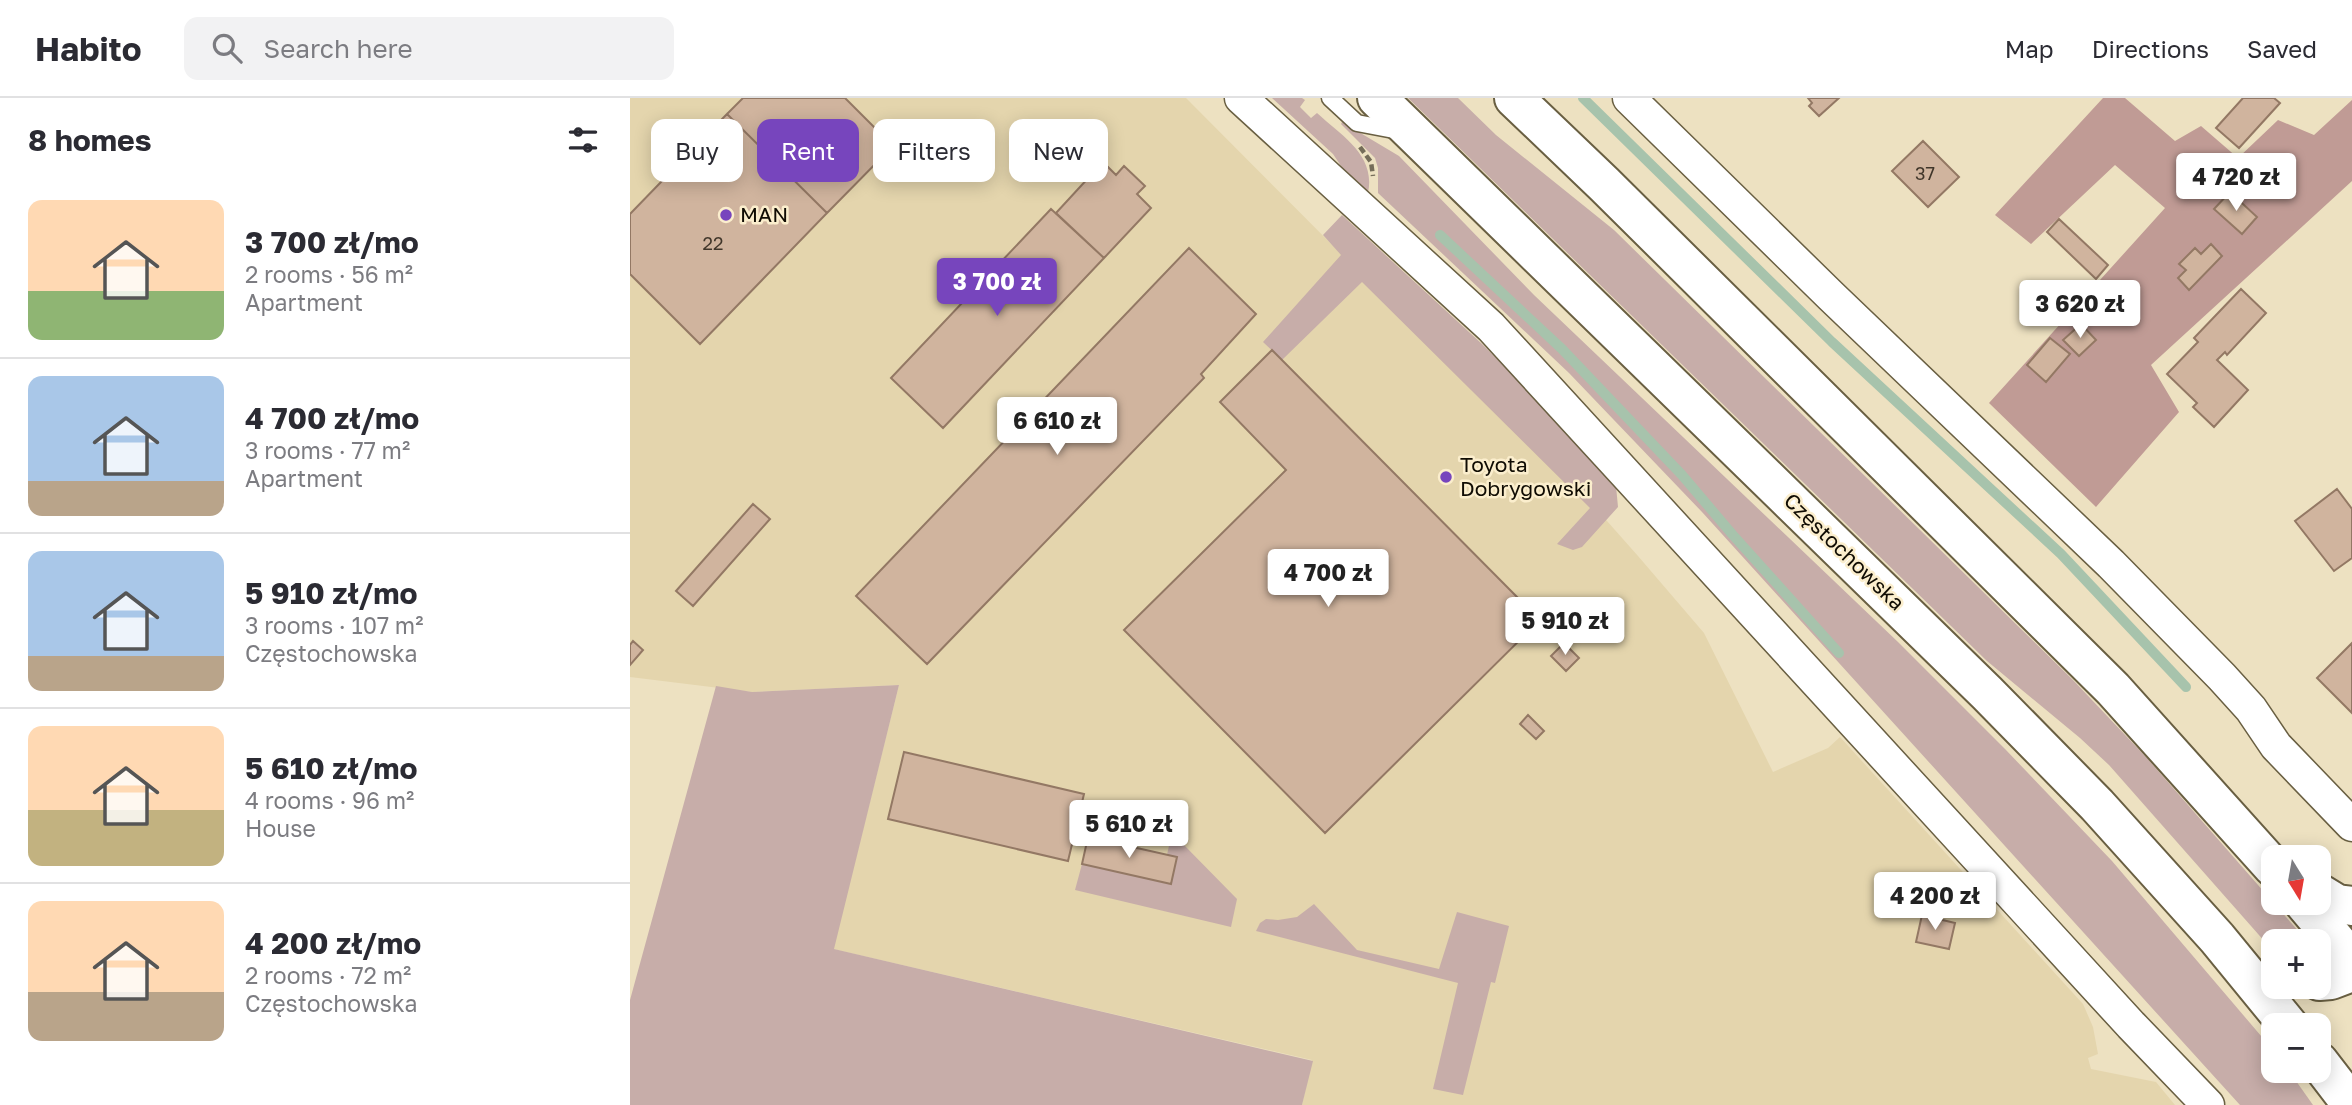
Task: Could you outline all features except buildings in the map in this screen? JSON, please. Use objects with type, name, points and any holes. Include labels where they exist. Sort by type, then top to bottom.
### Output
[{"type":"main road","name":"Częstochowska","points":[[1377,98],[1987,692],[2096,805],[2217,938],[2278,1013]]},
{"type":"main road","points":[[1514,98],[2113,689],[2261,852]]},
{"type":"main road","points":[[2331,900],[2352,906]]},
{"type":"main road","points":[[2314,915],[2352,960]]},
{"type":"main road","points":[[2217,938],[2261,968]]},
{"type":"main road","points":[[2331,980],[2352,972]]},
{"type":"main road","points":[[2331,1078],[2352,1105]]},
{"type":"street","points":[[1241,98],[1490,327],[2131,1025],[2208,1105]]},
{"type":"street","points":[[1629,98],[2121,574],[2222,677],[2251,709],[2276,746],[2352,825]]},
{"type":"lane","points":[[1330,98],[1357,123],[1415,134]]},
{"type":"shaded area","points":[[630,98],[1186,98],[1607,521],[1638,556],[1704,633],[1773,772],[1828,748],[1840,737],[2083,1004],[2093,1027],[2098,1054],[2088,1058],[2091,1069],[2156,1082],[2175,1105],[1302,1105],[1312,1060],[833,949],[899,685],[752,692],[630,677]]},
{"type":"shaded area","points":[[1272,98],[1302,98],[1305,100],[1300,107],[1311,118],[1317,113],[1346,138],[1362,157],[1367,168],[1368,193],[1343,169],[1333,154]]},
{"type":"shaded area","points":[[1408,98],[1458,98],[1496,135],[1614,230],[2073,680],[2146,757],[2261,888],[2261,915],[2284,915],[2296,929],[2261,929],[2261,937],[2109,765],[1987,661]]},
{"type":"shaded area","points":[[2103,98],[2125,98],[2175,141],[2201,126],[2238,158],[2278,120],[2314,135],[2352,100],[2352,181],[2151,365],[2179,412],[2096,507],[1989,403],[2165,208],[2115,165],[2031,244],[1995,215]],"holes":[[[2230,193],[2257,217],[2242,234],[2215,209]],[[2211,245],[2222,255],[2189,290],[2178,279],[2186,270],[2180,264],[2195,248],[2201,254]]]},
{"type":"shaded area","points":[[1342,122],[1399,156],[1534,295],[1898,642],[2006,750],[2112,861],[2261,1036],[2261,1083],[2297,1083],[2313,1105],[2240,1105],[1702,512],[1569,373],[1378,193],[1378,168],[1375,158]]},
{"type":"shaded area","points":[[1342,215],[1481,343],[1560,421],[1616,486],[1618,507],[1582,547],[1573,550],[1557,544],[1590,508],[1362,282],[1282,360],[1263,342],[1341,255],[1323,235]]},
{"type":"shaded area","points":[[899,685],[834,949],[1313,1061],[1302,1105],[630,1105],[630,1000],[716,686],[752,692]]},
{"type":"shaded area","points":[[1170,841],[1183,844],[1237,899],[1231,927],[1075,890],[1082,864],[1171,884],[1177,858],[1167,855]]},
{"type":"shaded area","points":[[1314,904],[1357,950],[1439,969],[1457,912],[1509,926],[1495,983],[1491,982],[1463,1095],[1433,1089],[1458,983],[1256,931],[1266,919],[1297,917]]},
{"type":"waterway","points":[[1583,98],[1832,342],[2061,554],[2186,687]]},
{"type":"waterway","points":[[1440,235],[1562,349],[1682,475],[1839,653]]},
{"type":"place","name":"MAN","points":[[726,215]]},
{"type":"place","name":"Toyota Dobrygowski","points":[[1446,477]]}]
